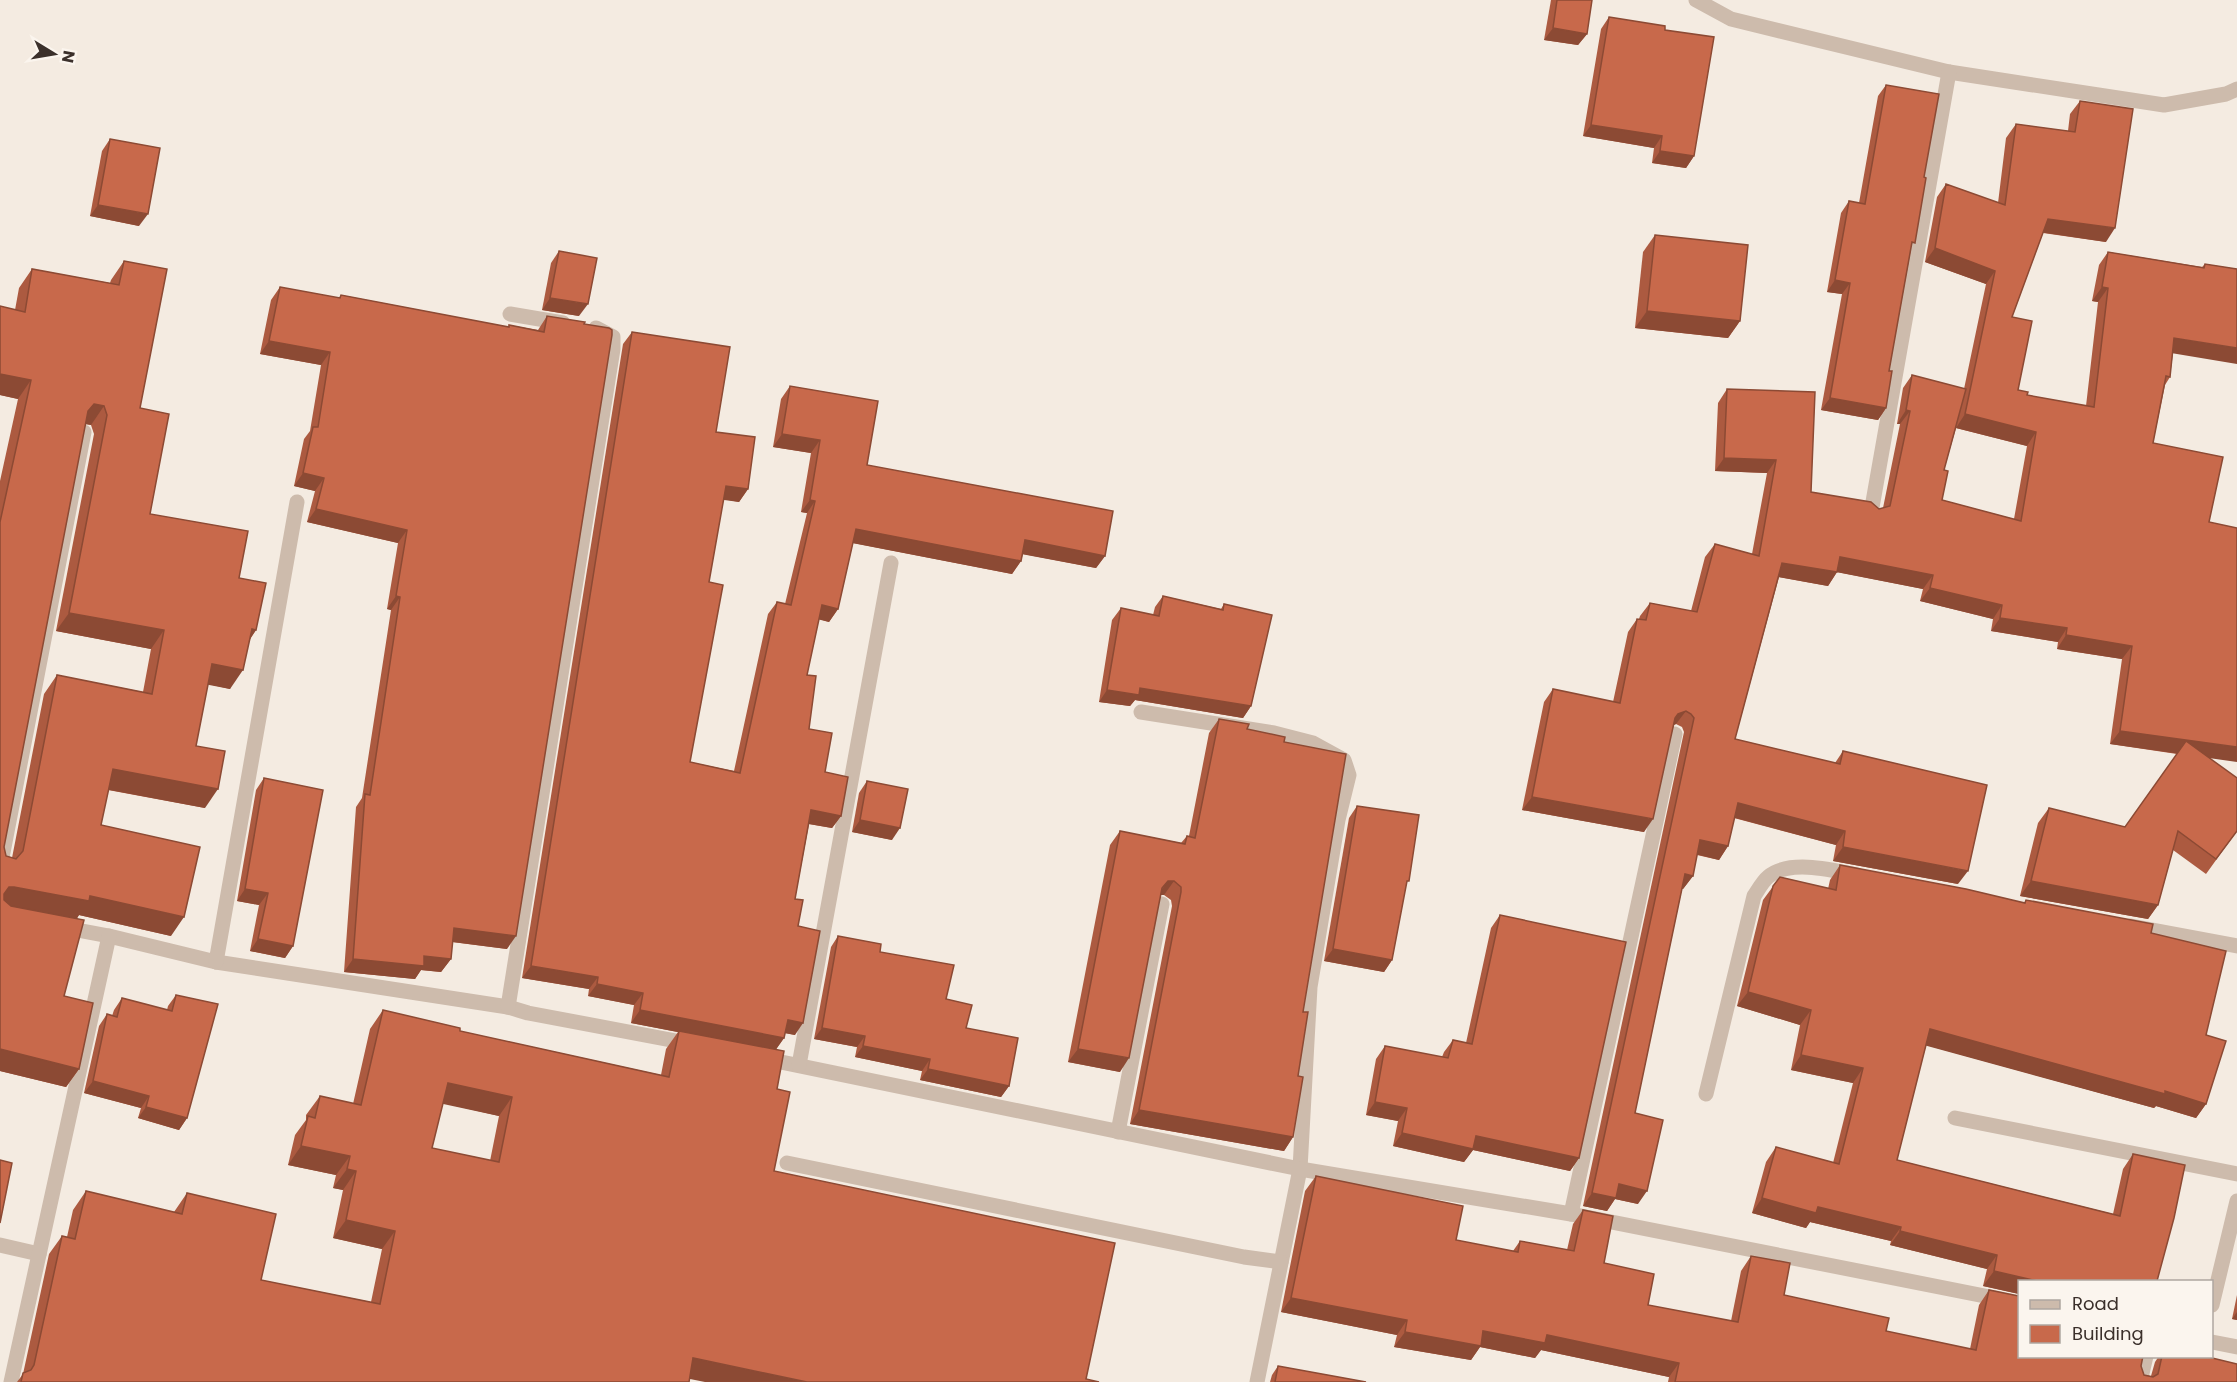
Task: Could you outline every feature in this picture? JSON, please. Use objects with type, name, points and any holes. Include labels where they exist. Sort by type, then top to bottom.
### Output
[{"type":"street","points":[[1696,0],[1731,19],[1949,72],[2164,105],[2226,94],[2237,89]]},
{"type":"street","points":[[1871,513],[1949,72]]},
{"type":"street","points":[[508,1007],[614,349],[613,337],[599,329],[510,314]]},
{"type":"street","points":[[0,868],[84,432]]},
{"type":"street","points":[[216,962],[297,502]]},
{"type":"street","points":[[799,1065],[891,563]]},
{"type":"street","points":[[1141,712],[1274,733],[1313,743],[1344,760],[1349,775],[1338,820],[1311,987],[1300,1169],[1257,1382]]},
{"type":"street","points":[[1571,1214],[1676,734]]},
{"type":"street","points":[[1706,1094],[1754,896],[1769,876],[1789,869],[1814,867],[1872,878]]},
{"type":"street","points":[[1118,1132],[1162,904]]},
{"type":"street","points":[[43,923],[216,962],[508,1007],[528,1013],[705,1047]]},
{"type":"street","points":[[2119,924],[2237,946]]},
{"type":"street","points":[[11,1382],[108,936]]},
{"type":"street","points":[[752,1056],[1300,1169],[1571,1214],[2018,1304]]},
{"type":"street","points":[[1955,1118],[2237,1174]]},
{"type":"street","points":[[788,1162],[1281,1263]]},
{"type":"street","points":[[2213,1297],[2237,1201]]},
{"type":"street","points":[[0,1245],[39,1254]]},
{"type":"street","points":[[2213,1342],[2237,1347]]},
{"type":"street","points":[[2140,1382],[2146,1358]]},
{"type":"building","points":[[1557,0],[1592,0],[1587,34],[1553,28]]},
{"type":"building","points":[[1609,17],[1665,26],[1665,30],[1714,37],[1694,156],[1660,151],[1662,136],[1591,125]]},
{"type":"building","points":[[1886,85],[1939,94],[1915,243],[1912,242],[1889,371],[1892,371],[1886,408],[1830,398],[1850,283],[1835,280],[1849,201],[1865,204]]},
{"type":"building","points":[[2080,101],[2133,109],[2115,228],[2048,219],[2012,317],[2032,321],[2018,390],[2028,392],[2027,395],[2094,407],[2108,288],[2102,287],[2108,252],[2204,268],[2205,264],[2237,269],[2237,348],[2174,338],[2170,377],[2166,376],[2153,443],[2223,457],[2209,522],[2237,528],[2237,747],[2120,731],[2132,646],[2066,635],[2067,628],[2000,618],[2002,605],[1930,588],[1933,575],[1840,557],[1837,572],[1782,563],[1735,739],[1840,764],[1843,751],[1987,785],[1968,871],[1843,847],[1845,831],[1738,803],[1728,846],[1700,840],[1693,876],[1685,874],[1635,1113],[1663,1120],[1647,1191],[1619,1184],[1616,1198],[1592,1193],[1694,718],[1686,711],[1675,718],[1653,819],[1532,797],[1553,689],[1620,703],[1637,619],[1646,620],[1650,603],[1697,612],[1715,544],[1759,556],[1776,460],[1724,458],[1727,389],[1815,392],[1811,492],[1871,502],[1879,509],[1890,506],[1910,411],[1906,410],[1912,375],[1966,389],[1944,470],[1948,471],[1942,500],[2021,521],[2036,432],[1965,414],[1995,271],[1935,248],[1946,184],[2005,205],[2016,124],[2075,132]]},
{"type":"building","points":[[110,139],[160,148],[148,214],[98,205]]},
{"type":"building","points":[[1655,235],[1748,245],[1740,321],[1647,311]]},
{"type":"building","points":[[559,251],[597,258],[588,304],[550,298]]},
{"type":"building","points":[[124,261],[167,269],[140,408],[169,414],[150,514],[248,531],[239,578],[266,583],[256,630],[252,629],[243,670],[212,664],[196,746],[225,751],[218,789],[113,769],[101,825],[200,847],[184,917],[90,896],[89,901],[14,887],[9,887],[4,894],[4,900],[11,906],[84,920],[64,996],[93,1003],[79,1069],[0,1049],[0,522],[31,380],[0,374],[0,306],[25,312],[32,269],[119,285]],"holes":[[[94,404],[104,406],[107,415],[69,613],[164,630],[152,694],[57,675],[23,851],[16,859],[6,856],[4,847],[88,411]]]},
{"type":"building","points":[[280,287],[340,298],[341,295],[544,332],[547,316],[585,322],[584,324],[612,330],[516,936],[454,928],[451,959],[424,956],[424,966],[353,959],[365,794],[370,795],[400,597],[396,596],[407,530],[316,509],[324,478],[303,473],[313,427],[318,427],[330,352],[269,341]]},
{"type":"building","points":[[632,332],[730,347],[716,432],[755,437],[748,489],[726,486],[709,582],[723,585],[690,762],[740,773],[777,602],[791,605],[815,501],[810,500],[820,440],[782,434],[790,386],[878,401],[867,465],[1113,511],[1105,556],[1025,540],[1021,561],[856,529],[838,609],[822,605],[807,675],[816,676],[809,729],[832,733],[825,772],[848,777],[841,816],[811,810],[795,899],[803,900],[798,926],[820,931],[803,1023],[788,1020],[784,1038],[640,1010],[643,993],[597,984],[598,977],[531,966]]},
{"type":"building","points":[[1163,596],[1223,610],[1224,604],[1272,615],[1251,706],[1140,688],[1139,695],[1107,690],[1121,608],[1159,616]]},
{"type":"building","points":[[1219,719],[1249,724],[1247,729],[1285,737],[1284,742],[1346,754],[1303,1012],[1308,1012],[1298,1076],[1303,1077],[1293,1137],[1139,1110],[1181,892],[1181,887],[1174,881],[1168,881],[1162,888],[1129,1058],[1078,1049],[1120,831],[1185,844],[1187,836],[1195,838]]},
{"type":"building","points":[[2186,741],[2237,778],[2237,831],[2216,859],[2178,831],[2158,905],[2031,881],[2049,808],[2125,827]]},
{"type":"building","points":[[264,778],[323,790],[293,946],[258,939],[268,893],[245,889]]},
{"type":"building","points":[[867,781],[908,789],[900,828],[860,820]]},
{"type":"building","points":[[1357,806],[1419,815],[1409,881],[1407,881],[1392,960],[1333,949]]},
{"type":"building","points":[[1840,865],[1966,889],[2025,903],[2026,900],[2153,924],[2151,933],[2226,951],[2206,1035],[2226,1041],[2206,1104],[1930,1029],[1897,1160],[2120,1216],[2133,1154],[2185,1165],[2157,1280],[2033,1280],[1994,1271],[1997,1255],[1900,1231],[1901,1227],[1818,1207],[1816,1213],[1762,1198],[1776,1147],[1839,1164],[1863,1068],[1801,1055],[1811,1010],[1748,992],[1773,886],[1780,877],[1836,890]]},
{"type":"building","points":[[1500,915],[1626,942],[1579,1158],[1476,1136],[1473,1149],[1402,1133],[1407,1108],[1375,1102],[1385,1046],[1448,1058],[1453,1040],[1472,1044]]},
{"type":"building","points":[[838,936],[881,944],[880,952],[954,965],[946,999],[972,1005],[966,1028],[1018,1038],[1009,1086],[928,1069],[930,1059],[863,1046],[865,1036],[822,1028]]},
{"type":"building","points":[[176,995],[218,1004],[187,1118],[146,1107],[149,1096],[93,1081],[107,1014],[117,1017],[122,998],[172,1011]]},
{"type":"building","points":[[383,1010],[460,1028],[460,1031],[669,1077],[679,1031],[784,1051],[777,1089],[790,1092],[774,1171],[1115,1243],[1086,1379],[1099,1382],[807,1382],[693,1358],[689,1382],[21,1382],[23,1373],[31,1370],[34,1365],[62,1236],[75,1239],[86,1191],[182,1214],[187,1193],[276,1214],[261,1280],[380,1304],[395,1231],[346,1220],[356,1171],[347,1169],[350,1156],[301,1146],[308,1116],[315,1118],[320,1096],[361,1105]],"holes":[[[448,1083],[512,1097],[499,1162],[432,1148]]]},
{"type":"building","points":[[0,1160],[12,1163],[0,1223]]},
{"type":"building","points":[[1316,1176],[1463,1206],[1456,1240],[1518,1252],[1520,1241],[1574,1251],[1583,1210],[1613,1216],[1604,1263],[1654,1274],[1648,1305],[1738,1322],[1751,1256],[1790,1263],[1784,1295],[1889,1318],[1886,1331],[1976,1350],[1989,1290],[2018,1296],[2018,1358],[2143,1358],[2141,1366],[2144,1375],[2153,1377],[2158,1374],[2162,1358],[2212,1358],[2237,1364],[2237,1382],[1675,1382],[1679,1363],[1547,1335],[1545,1343],[1483,1331],[1481,1346],[1405,1332],[1407,1320],[1291,1298]]},
{"type":"building","points":[[1278,1366],[1366,1382],[1275,1382]]}]
